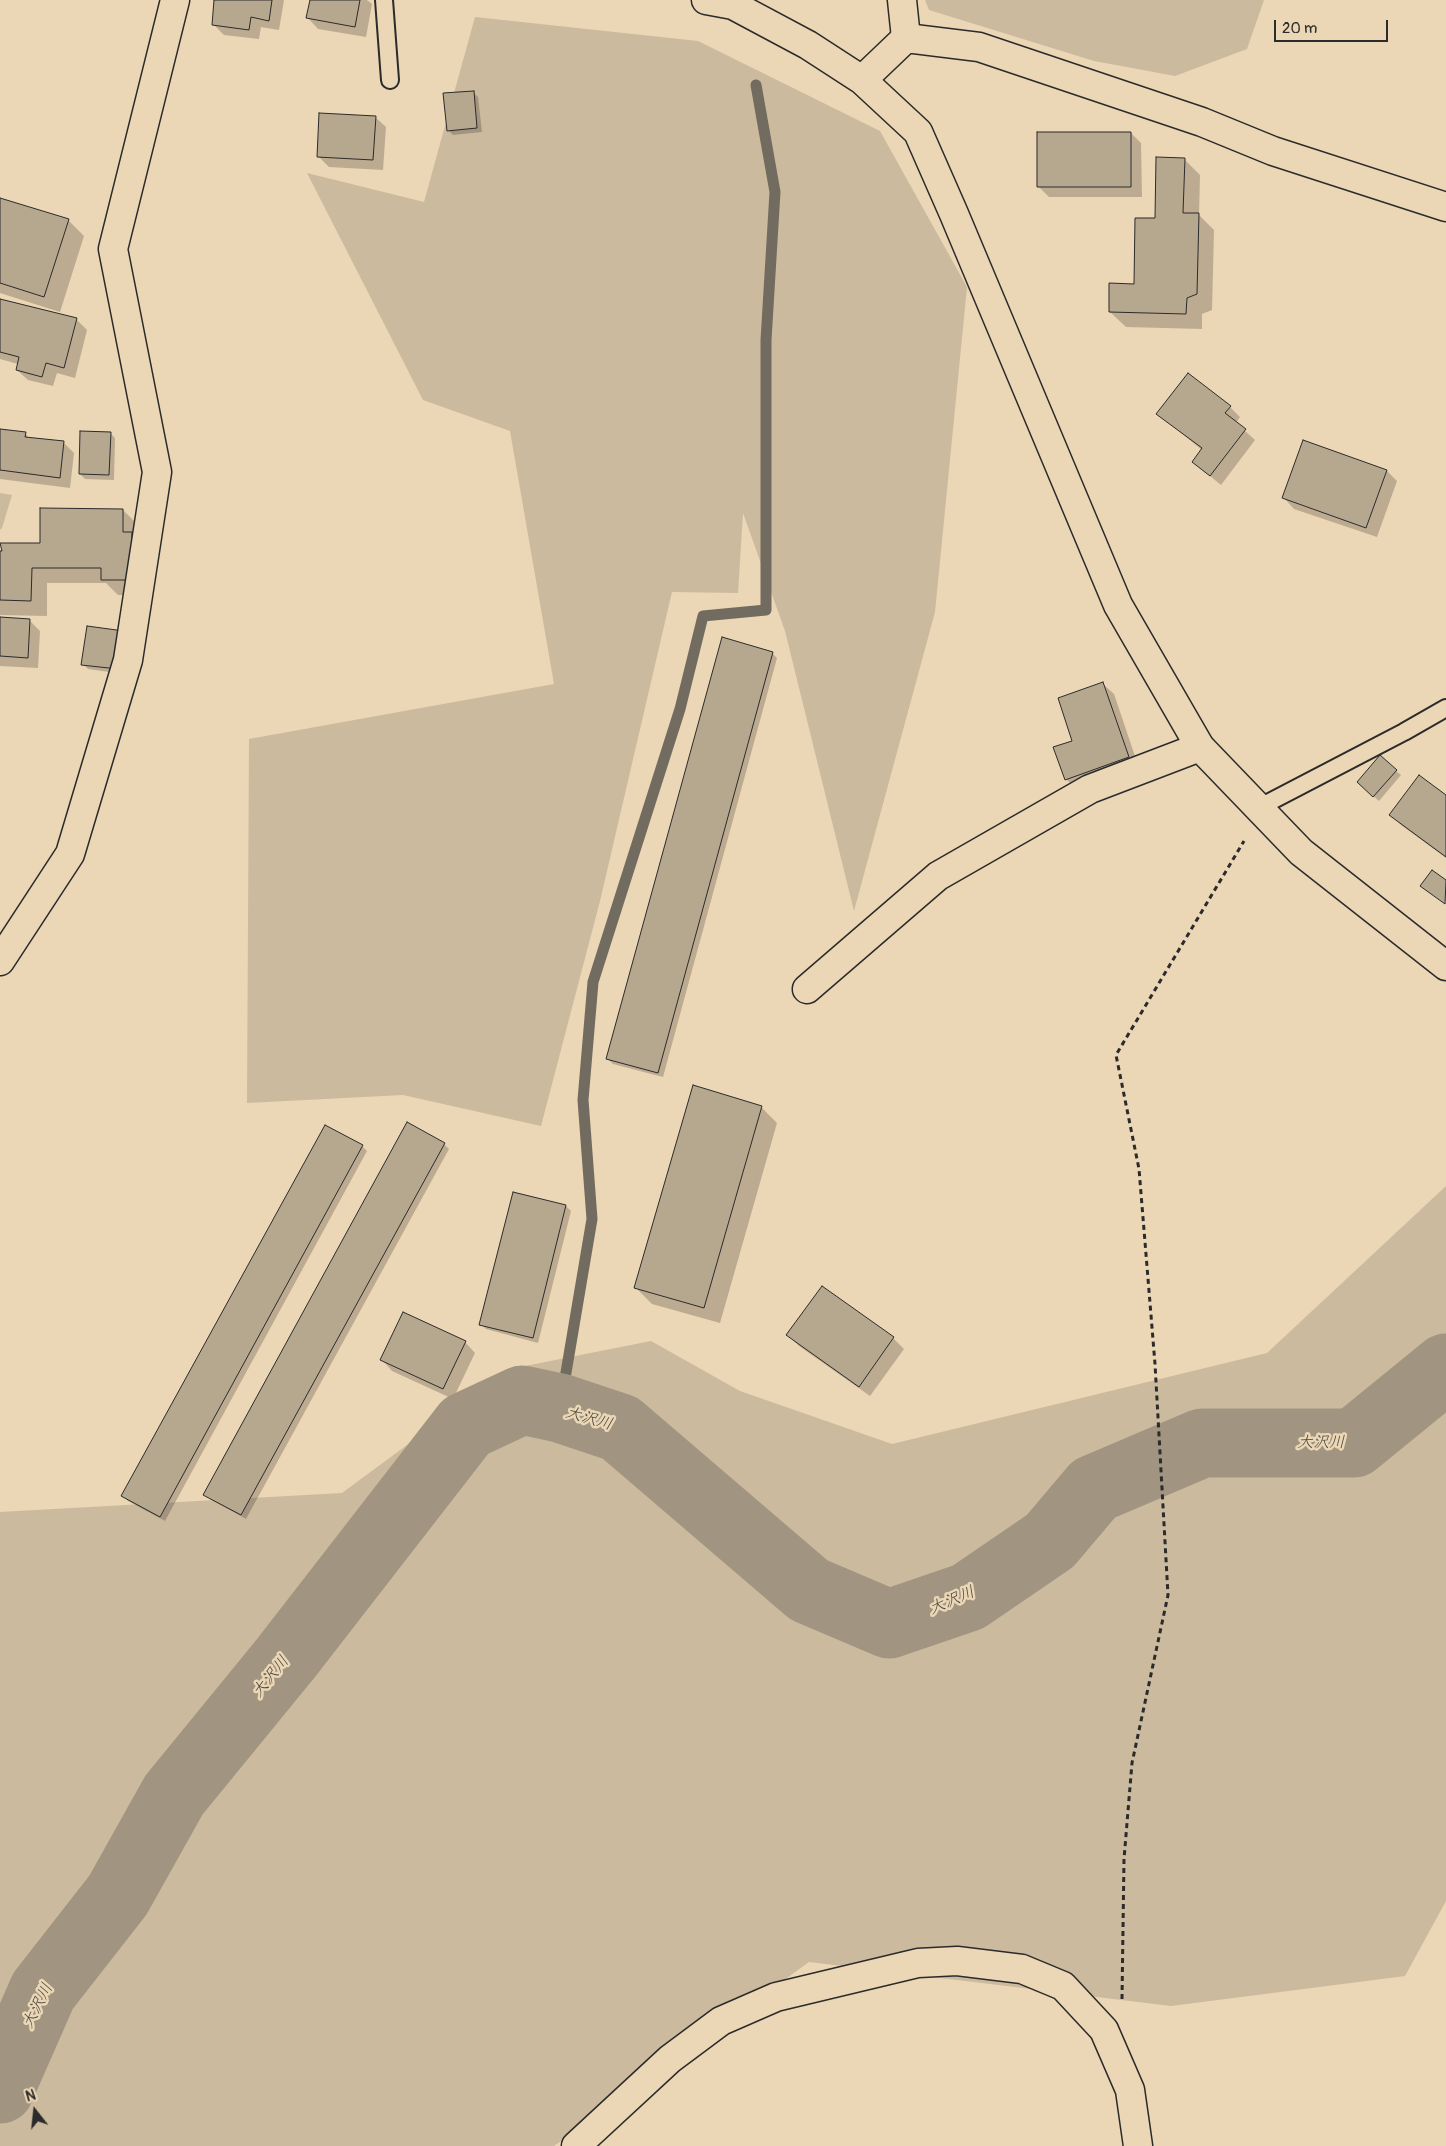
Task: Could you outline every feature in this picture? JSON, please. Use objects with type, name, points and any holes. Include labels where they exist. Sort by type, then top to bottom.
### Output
[{"type":"street","points":[[0,961],[70,854],[128,660],[157,472],[113,249],[176,0]]},
{"type":"street","points":[[706,0],[733,5],[808,45],[862,80],[918,132],[1118,605],[1200,747],[1301,852],[1446,966]]},
{"type":"street","points":[[902,0],[906,38]]},
{"type":"street","points":[[862,80],[906,38]]},
{"type":"street","points":[[906,38],[979,47],[1202,122],[1273,151],[1446,207]]},
{"type":"street","points":[[807,989],[938,876],[1090,789],[1200,747]]},
{"type":"street","points":[[576,2146],[670,2059],[721,2021],[776,1997],[918,1963],[957,1961],[1022,1969],[1062,1986],[1104,2030],[1130,2090],[1138,2146]]},
{"type":"lane","points":[[384,0],[390,80]]},
{"type":"lane","points":[[1258,808],[1446,708]]},
{"type":"path","points":[[1122,2002],[1124,1860],[1132,1763],[1168,1594],[1155,1364],[1139,1169],[1116,1055],[1241,849],[1258,808]]},
{"type":"shaded area","points":[[925,0],[1264,0],[1247,49],[1175,76],[1094,61],[929,10]]},
{"type":"shaded area","points":[[475,17],[698,41],[880,131],[967,287],[935,612],[854,911],[785,631],[743,513],[738,593],[672,592],[600,901],[541,1126],[403,1095],[247,1103],[249,739],[554,684],[510,431],[423,400],[307,173],[424,202]]},
{"type":"shaded area","points":[[0,493],[12,495],[0,530]]},
{"type":"shaded area","points":[[1446,1186],[1446,1901],[1405,1976],[1171,2006],[809,1962],[554,2146],[0,2146],[0,1512],[342,1493],[510,1369],[651,1341],[740,1391],[892,1444],[1267,1353]]},
{"type":"building","points":[[214,0],[272,0],[269,21],[251,17],[249,30],[212,25]]},
{"type":"building","points":[[310,0],[360,0],[355,27],[306,18]]},
{"type":"building","points":[[474,91],[477,128],[447,131],[443,93]]},
{"type":"building","points":[[319,113],[376,116],[373,160],[317,157]]},
{"type":"building","points":[[1037,132],[1131,132],[1131,187],[1037,187]]},
{"type":"building","points":[[1156,157],[1185,158],[1183,213],[1199,213],[1197,294],[1187,298],[1186,314],[1109,312],[1109,283],[1134,284],[1135,218],[1155,218]]},
{"type":"building","points":[[0,198],[69,219],[44,297],[0,283]]},
{"type":"building","points":[[0,299],[77,318],[64,368],[46,363],[42,377],[16,370],[19,357],[0,352]]},
{"type":"building","points":[[1188,373],[1231,406],[1225,413],[1246,429],[1210,476],[1192,462],[1202,448],[1156,414]]},
{"type":"building","points":[[0,429],[26,432],[25,437],[64,441],[60,478],[0,470]]},
{"type":"building","points":[[80,431],[111,432],[109,475],[79,474]]},
{"type":"building","points":[[1303,440],[1387,470],[1366,528],[1282,498]]},
{"type":"building","points":[[40,508],[123,509],[123,532],[132,532],[131,580],[101,580],[101,568],[32,568],[31,601],[0,600],[0,551],[2,551],[0,543],[40,543]]},
{"type":"building","points":[[0,617],[30,619],[28,658],[0,656]]},
{"type":"building","points":[[87,626],[124,631],[118,669],[81,665]]},
{"type":"building","points":[[722,637],[773,652],[658,1073],[606,1059]]},
{"type":"building","points":[[1103,682],[1129,757],[1065,780],[1053,747],[1072,741],[1058,698]]},
{"type":"building","points":[[1380,755],[1397,770],[1373,797],[1357,782]]},
{"type":"building","points":[[1419,775],[1446,795],[1446,857],[1389,815]]},
{"type":"building","points":[[1432,870],[1446,880],[1445,904],[1420,886]]},
{"type":"building","points":[[693,1085],[762,1106],[704,1308],[634,1288]]},
{"type":"building","points":[[407,1122],[445,1143],[241,1515],[203,1495]]},
{"type":"building","points":[[325,1125],[363,1145],[160,1517],[121,1496]]},
{"type":"building","points":[[513,1192],[566,1205],[533,1338],[479,1325]]},
{"type":"building","points":[[822,1286],[894,1337],[859,1387],[786,1335]]},
{"type":"building","points":[[403,1312],[466,1341],[443,1389],[380,1360]]},
{"type":"waterway","points":[[560,1408],[592,1219],[583,1100],[593,982],[680,709],[703,616],[766,610],[766,340],[775,192],[756,85]]},
{"type":"waterway","name":"大沢川","points":[[0,2089],[43,1991],[118,1895],[174,1795],[286,1658],[466,1426],[522,1400],[560,1408],[620,1428],[809,1590],[889,1624],[968,1597],[1050,1541],[1094,1489],[1202,1443],[1354,1443],[1446,1368]]}]
